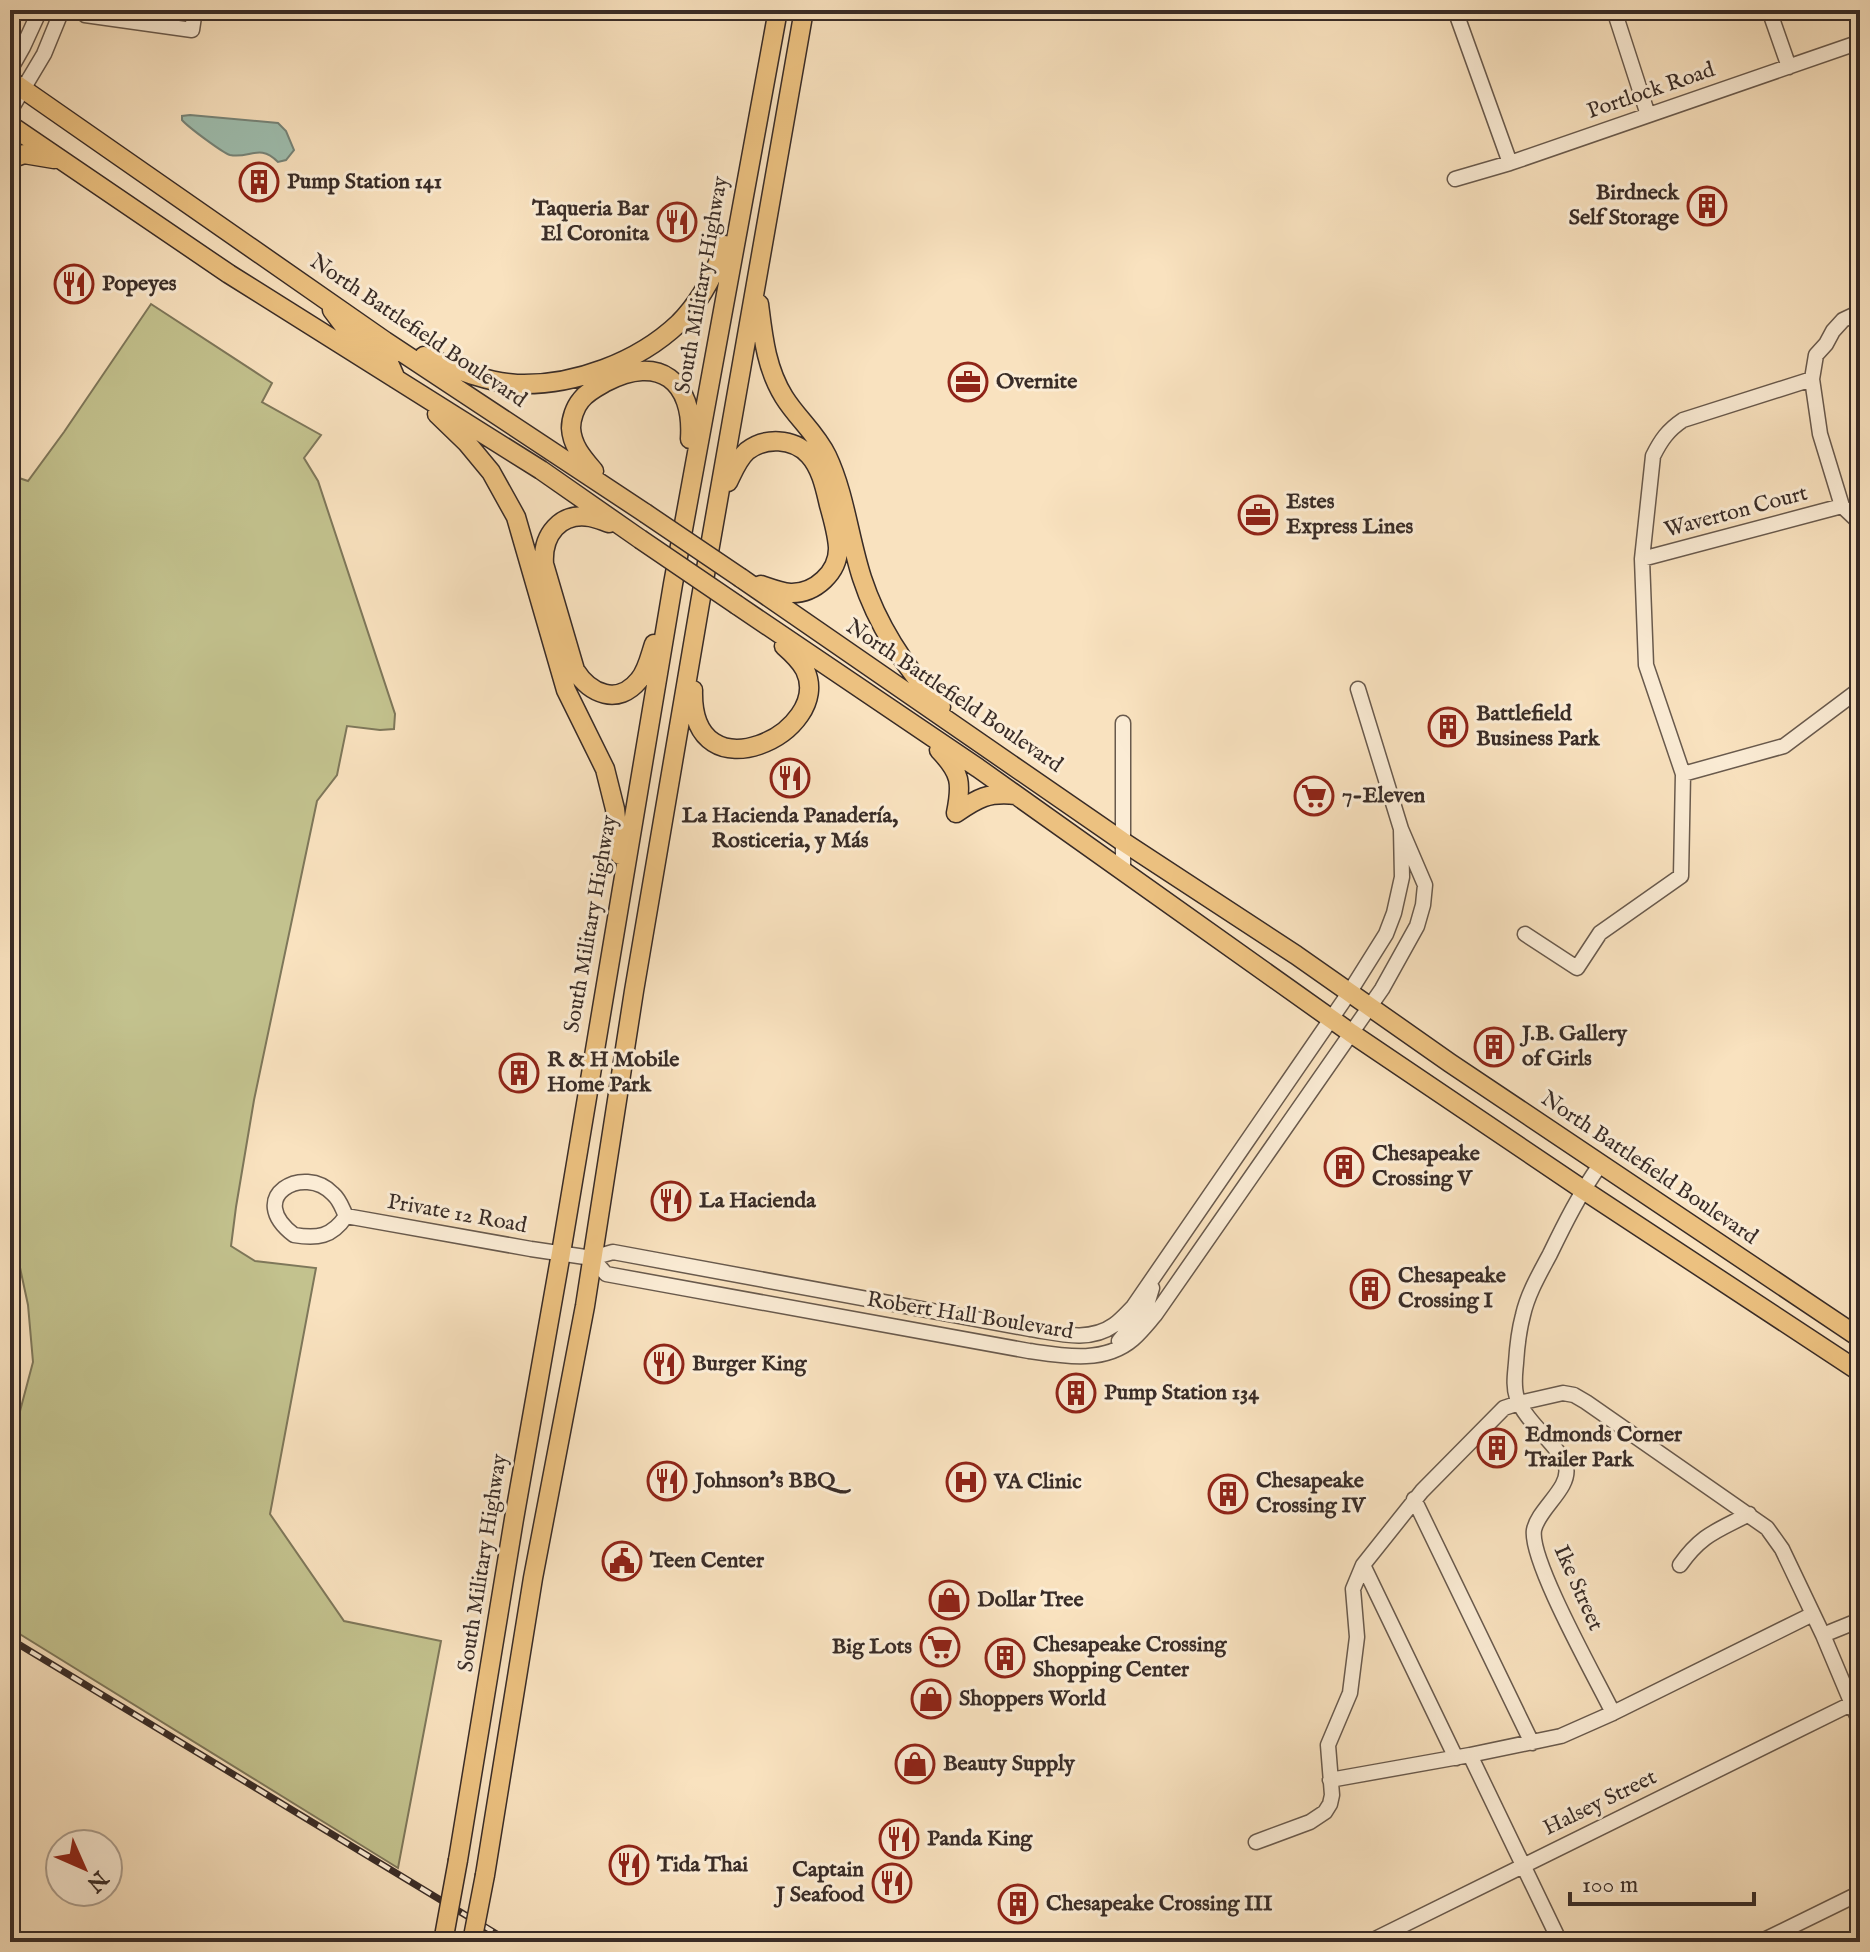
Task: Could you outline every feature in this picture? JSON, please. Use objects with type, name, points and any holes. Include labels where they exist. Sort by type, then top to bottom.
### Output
[{"type":"main road","name":"South Military Highway","points":[[443,1942],[673,584],[778,10]]},
{"type":"main road","points":[[472,1942],[532,1585],[582,1319],[700,603],[804,10]]},
{"type":"main road","name":"North Battlefield Boulevard","points":[[14,89],[645,513],[1122,841],[1296,955],[1600,1165],[1860,1338]]},
{"type":"main road","points":[[10,125],[229,274],[541,470],[1016,795],[1351,1033],[1860,1372]]},
{"type":"main road","points":[[10,159],[24,154],[62,160]]},
{"type":"main road","points":[[385,341],[468,374],[517,384],[570,378],[621,360],[663,337],[701,296],[717,267],[748,169]]},
{"type":"main road","points":[[757,283],[766,354],[774,377],[785,399],[816,436],[827,456],[873,608],[906,665],[950,716],[975,739]]},
{"type":"main road","points":[[320,294],[347,330],[386,356],[396,379]]},
{"type":"main road","points":[[615,493],[581,456],[571,428],[574,412],[581,399],[614,378],[637,370],[663,374],[675,382],[683,393],[690,415],[685,517]]},
{"type":"main road","points":[[412,390],[467,443],[491,472],[516,517],[566,690],[605,769],[615,809],[621,891]]},
{"type":"main road","points":[[712,535],[726,486],[747,452],[761,443],[776,441],[792,444],[806,452],[816,464],[833,520],[838,550],[828,575],[818,585],[791,593],[741,578]]},
{"type":"main road","points":[[640,539],[608,522],[589,517],[562,522],[546,540],[544,564],[575,670],[592,690],[606,694],[619,693],[632,688],[642,678],[673,584]]},
{"type":"main road","points":[[700,603],[693,658],[696,723],[705,736],[733,750],[765,743],[793,723],[803,712],[809,684],[805,670],[796,657],[737,605]]},
{"type":"main road","points":[[921,731],[956,772],[961,790],[956,813],[991,794],[1016,795]]},
{"type":"street","points":[[10,70],[40,10]]},
{"type":"street","points":[[10,111],[14,89],[44,54],[62,10]]},
{"type":"street","points":[[87,10],[85,15],[192,30],[195,10]]},
{"type":"street","points":[[1455,10],[1510,163]]},
{"type":"street","points":[[1614,10],[1648,115]]},
{"type":"street","points":[[1769,10],[1789,67]]},
{"type":"street","name":"Portlock Road","points":[[1455,179],[1510,163],[1860,42]]},
{"type":"street","points":[[1860,312],[1843,320],[1833,331],[1816,355],[1812,379],[1820,434],[1842,506],[1860,523]]},
{"type":"street","points":[[1525,934],[1577,968],[1600,933],[1681,876],[1683,774],[1646,665],[1642,559],[1653,456],[1670,429],[1683,420],[1812,379]]},
{"type":"street","name":"Waverton Court","points":[[1642,559],[1842,506]]},
{"type":"street","points":[[1358,689],[1401,829]]},
{"type":"street","points":[[1683,774],[1784,746],[1860,689]]},
{"type":"street","points":[[1123,723],[1123,872]]},
{"type":"street","name":"Robert Hall Boulevard","points":[[561,1253],[592,1258],[613,1252],[1074,1336],[1096,1334],[1113,1326],[1133,1307],[1152,1280],[1349,993],[1386,934],[1402,877],[1401,829]]},
{"type":"street","name":"Robert Hall Boulevard","points":[[592,1258],[606,1274],[1029,1351],[1069,1357],[1115,1350],[1132,1340],[1155,1315],[1382,989],[1417,926],[1425,885],[1401,829]]},
{"type":"street","points":[[1519,1403],[1514,1386],[1523,1315],[1532,1288],[1582,1189],[1600,1165]]},
{"type":"street","points":[[303,1182],[325,1187],[334,1194],[346,1216],[336,1230],[324,1236],[294,1235],[280,1222],[275,1203],[280,1192],[291,1184],[303,1182]]},
{"type":"street","name":"Private 12 Road","points":[[346,1216],[561,1253]]},
{"type":"street","points":[[1115,1350],[1146,1308],[1152,1280]]},
{"type":"street","points":[[1256,1842],[1310,1822],[1325,1812],[1332,1795],[1328,1745],[1350,1693],[1357,1637],[1353,1589],[1363,1565],[1414,1499],[1504,1408],[1563,1393],[1574,1395],[1767,1528],[1777,1541],[1813,1614],[1860,1723]]},
{"type":"street","name":"Ike Street","points":[[1519,1403],[1566,1466],[1565,1481],[1534,1530],[1535,1545],[1554,1594],[1613,1713]]},
{"type":"street","points":[[1414,1499],[1532,1743]]},
{"type":"street","points":[[1680,1565],[1701,1540],[1749,1514]]},
{"type":"street","points":[[1363,1565],[1524,1865],[1560,1942]]},
{"type":"street","points":[[1330,1780],[1561,1736],[1813,1614]]},
{"type":"street","points":[[1823,1635],[1860,1620]]},
{"type":"street","name":"Halsey Street","points":[[1369,1942],[1851,1704]]},
{"type":"street","points":[[1760,1942],[1860,1893]]},
{"type":"shaded area","points":[[182,116],[278,123],[286,131],[294,150],[286,160],[278,162],[260,152],[230,155],[182,120]]},
{"type":"shaded area","points":[[151,304],[272,383],[262,402],[321,435],[304,458],[318,481],[395,714],[394,729],[347,726],[337,775],[317,801],[254,1100],[231,1246],[255,1261],[316,1268],[270,1514],[344,1621],[441,1641],[398,1868],[10,1628],[10,1449],[33,1362],[28,1305],[10,1221],[10,475],[28,481]]},
{"type":"railway","points":[[10,1639],[510,1942]]},
{"type":"place","name":"Pump Station 141","points":[[259,182]]},
{"type":"place","name":"Birdneck Self Storage","points":[[1707,206]]},
{"type":"place","name":"Taqueria Bar El Coronita","points":[[677,222]]},
{"type":"place","name":"Popeyes","points":[[74,284]]},
{"type":"place","name":"Overnite","points":[[968,382]]},
{"type":"place","name":"Estes Express Lines","points":[[1258,515]]},
{"type":"place","name":"Battlefield Business Park","points":[[1448,727]]},
{"type":"place","name":"La Hacienda Panadería, Rosticeria, y Más","points":[[790,778]]},
{"type":"place","name":"7-Eleven","points":[[1314,796]]},
{"type":"place","name":"J.B. Gallery of Girls","points":[[1494,1047]]},
{"type":"place","name":"R & H Mobile Home Park","points":[[519,1073]]},
{"type":"place","name":"Chesapeake Crossing V","points":[[1344,1167]]},
{"type":"place","name":"La Hacienda","points":[[671,1201]]},
{"type":"place","name":"Chesapeake Crossing I","points":[[1370,1289]]},
{"type":"place","name":"Burger King","points":[[664,1364]]},
{"type":"place","name":"Pump Station 134","points":[[1076,1393]]},
{"type":"place","name":"Edmonds Corner Trailer Park","points":[[1497,1448]]},
{"type":"place","name":"Johnson's BBQ","points":[[667,1481]]},
{"type":"place","name":"VA Clinic","points":[[966,1482]]},
{"type":"place","name":"Chesapeake Crossing IV","points":[[1228,1494]]},
{"type":"place","name":"Teen Center","points":[[622,1561]]},
{"type":"place","name":"Dollar Tree","points":[[949,1600]]},
{"type":"place","name":"Big Lots","points":[[940,1647]]},
{"type":"place","name":"Chesapeake Crossing Shopping Center","points":[[1005,1658]]},
{"type":"place","name":"Shoppers World","points":[[931,1699]]},
{"type":"place","name":"Beauty Supply","points":[[915,1764]]},
{"type":"place","name":"Panda King","points":[[899,1839]]},
{"type":"place","name":"Tida Thai","points":[[629,1865]]},
{"type":"place","name":"Captain J Seafood","points":[[892,1883]]},
{"type":"place","name":"Chesapeake Crossing III","points":[[1018,1904]]}]
